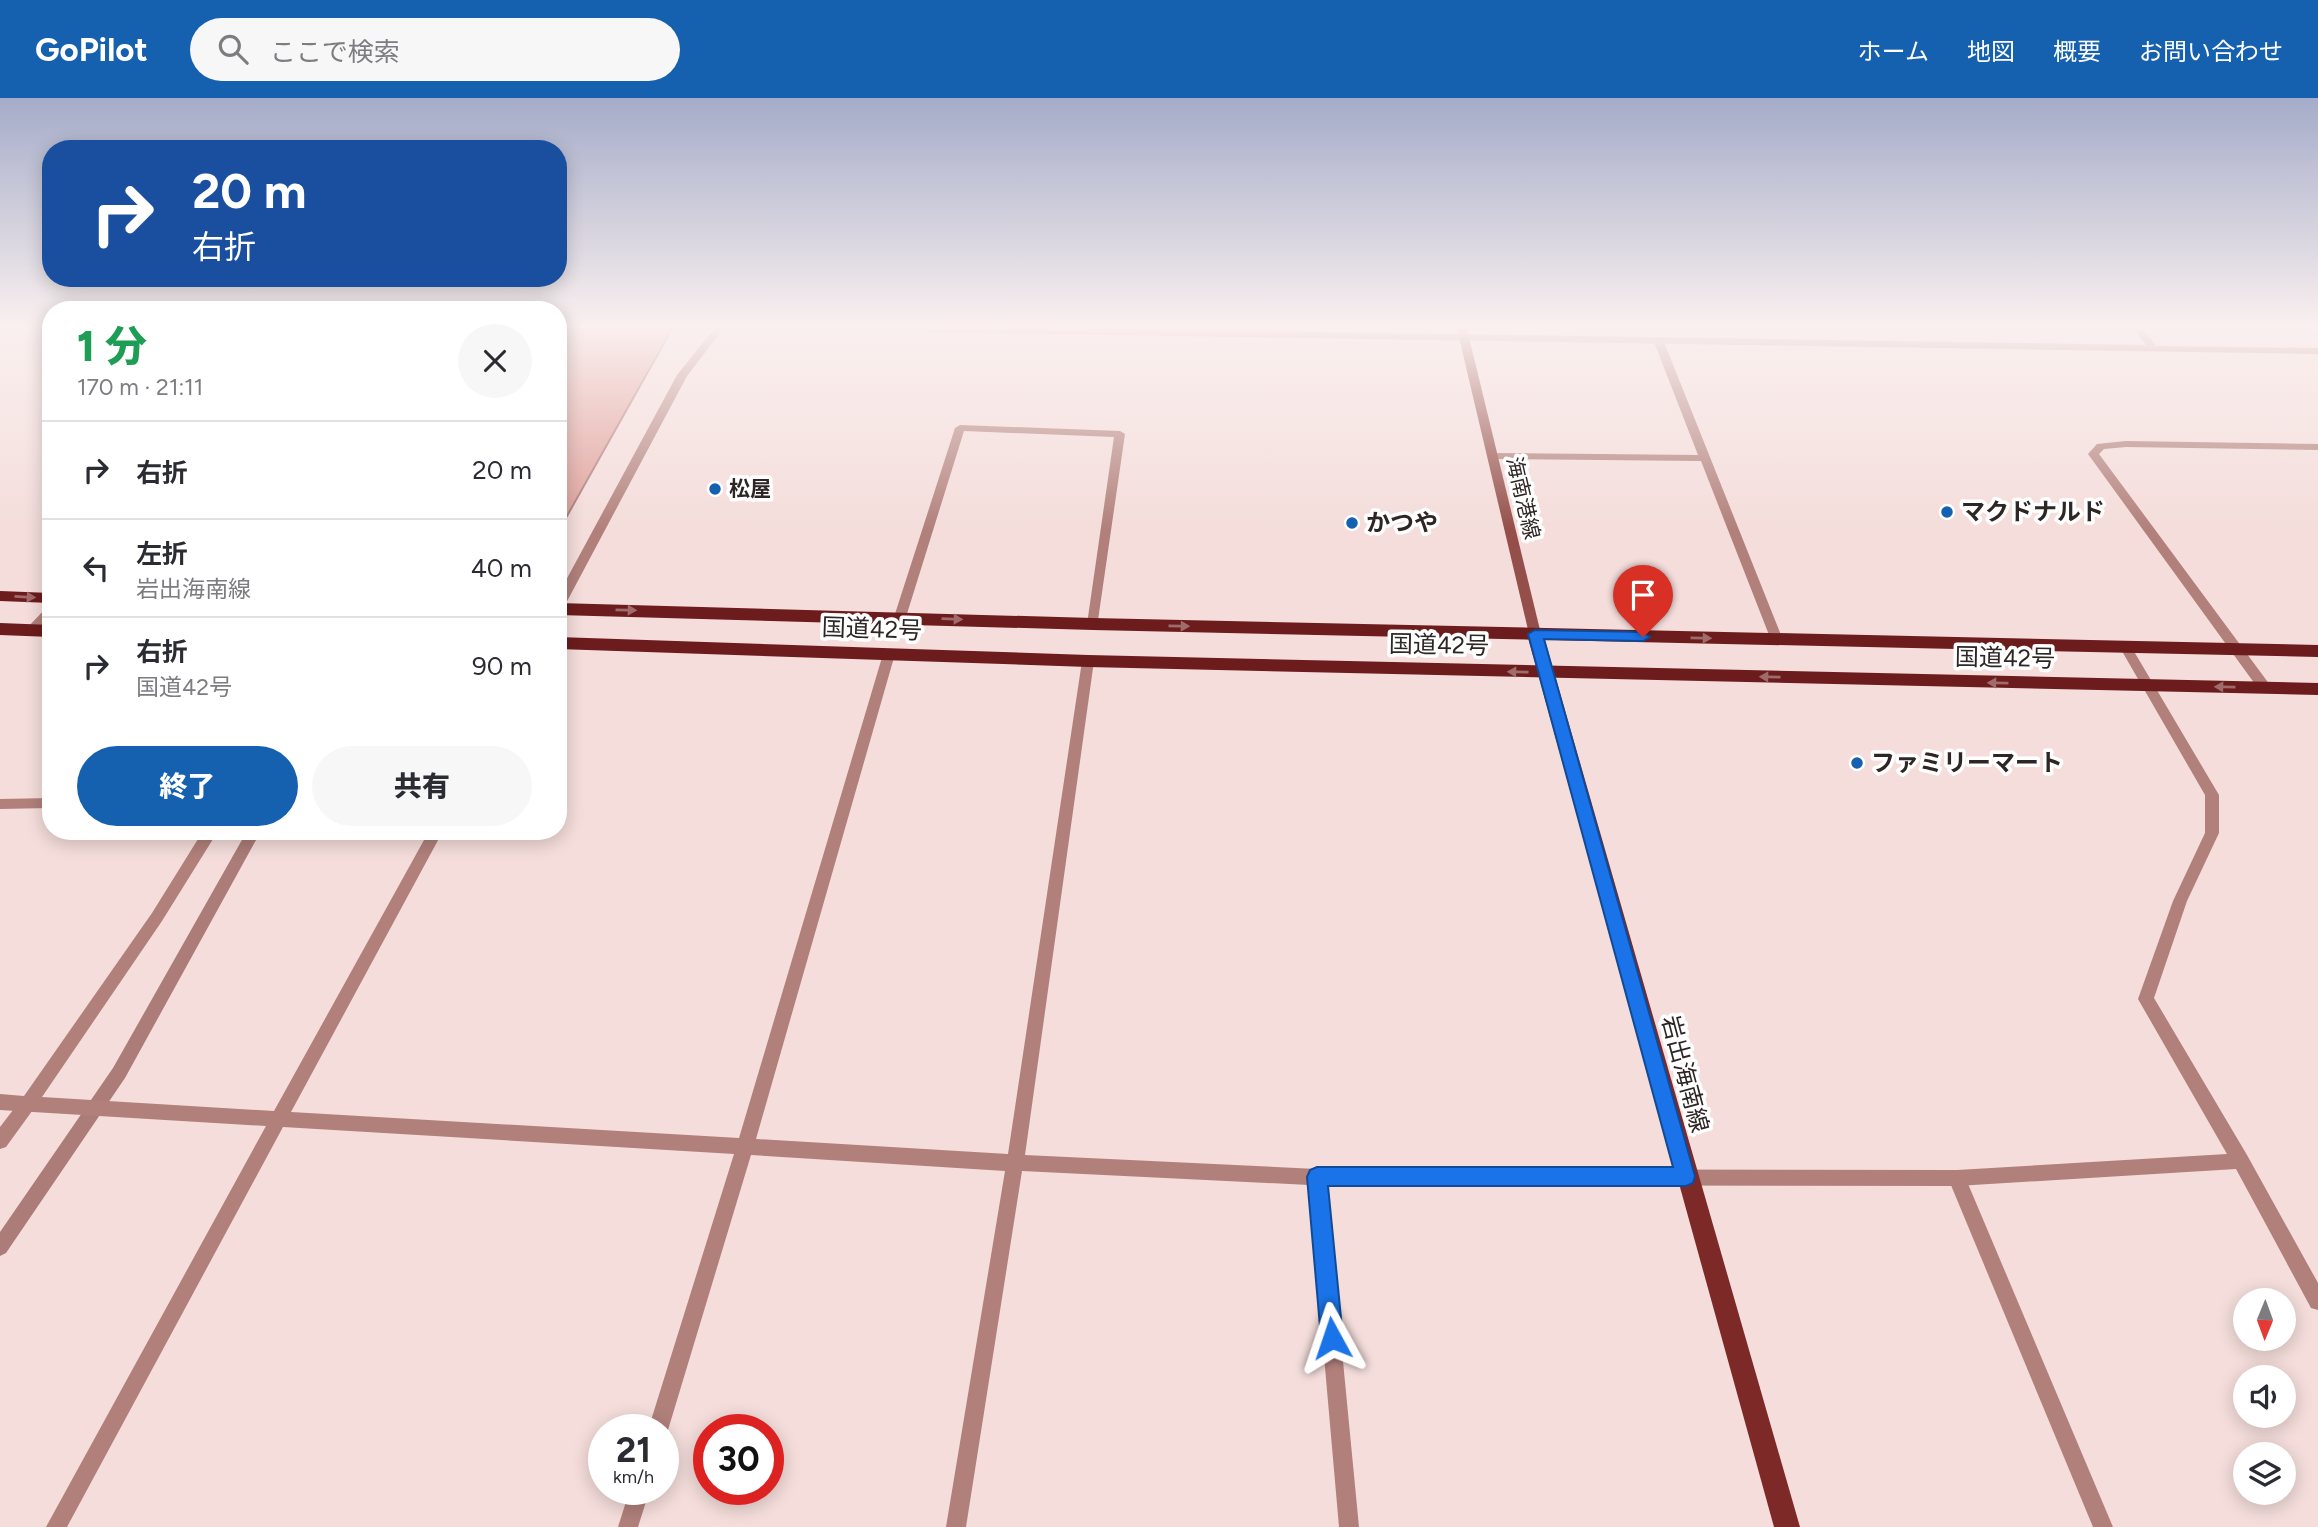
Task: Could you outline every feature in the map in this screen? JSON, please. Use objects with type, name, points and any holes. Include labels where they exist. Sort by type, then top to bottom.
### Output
[{"type":"highway","points":[[0,596],[42,598]]},
{"type":"highway","name":"国道42号","points":[[567,608],[1093,624],[2318,651]]},
{"type":"highway","points":[[0,629],[42,631]]},
{"type":"highway","name":"国道42号","points":[[567,643],[1088,661],[2318,689]]},
{"type":"main road","name":"海南港線","points":[[1479,396],[1535,634]]},
{"type":"main road","name":"岩出海南線","points":[[1535,634],[1787,1527]]},
{"type":"street","points":[[567,591],[671,396]]},
{"type":"street","points":[[1680,396],[1777,639]]},
{"type":"street","points":[[900,617],[960,428],[1120,434],[1093,624]]},
{"type":"street","points":[[2265,688],[2094,454],[2095,449],[2126,444],[2318,447]]},
{"type":"street","points":[[1494,456],[1705,458]]},
{"type":"street","points":[[31,631],[42,619]]},
{"type":"street","points":[[2125,646],[2212,795],[2212,832],[2180,901],[2146,999],[2241,1161],[2318,1301]]},
{"type":"street","points":[[663,1414],[745,1147],[888,653]]},
{"type":"street","points":[[956,1527],[1015,1163],[1088,661]]},
{"type":"street","points":[[0,804],[42,803]]},
{"type":"street","points":[[0,1141],[157,917],[205,840]]},
{"type":"street","points":[[56,1527],[431,840]]},
{"type":"street","points":[[0,1102],[1015,1163],[1317,1177],[1957,1178],[2241,1161]]},
{"type":"street","points":[[1317,1177],[1349,1527]]},
{"type":"street","points":[[1957,1178],[2103,1527]]},
{"type":"street","points":[[628,1527],[635,1505]]},
{"type":"shaded area","points":[[567,396],[635,396],[567,516]]},
{"type":"waterway","points":[[0,1247],[119,1073],[249,840]]},
{"type":"place","name":"松屋","points":[[715,489]]},
{"type":"place","name":"マクドナルド","points":[[1947,512]]},
{"type":"place","name":"かつや","points":[[1352,523]]},
{"type":"place","name":"ファミリーマート","points":[[1857,763]]},
{"type":"route","points":[[1332,1338],[1317,1177],[1686,1176],[1535,634],[1643,637]]}]
